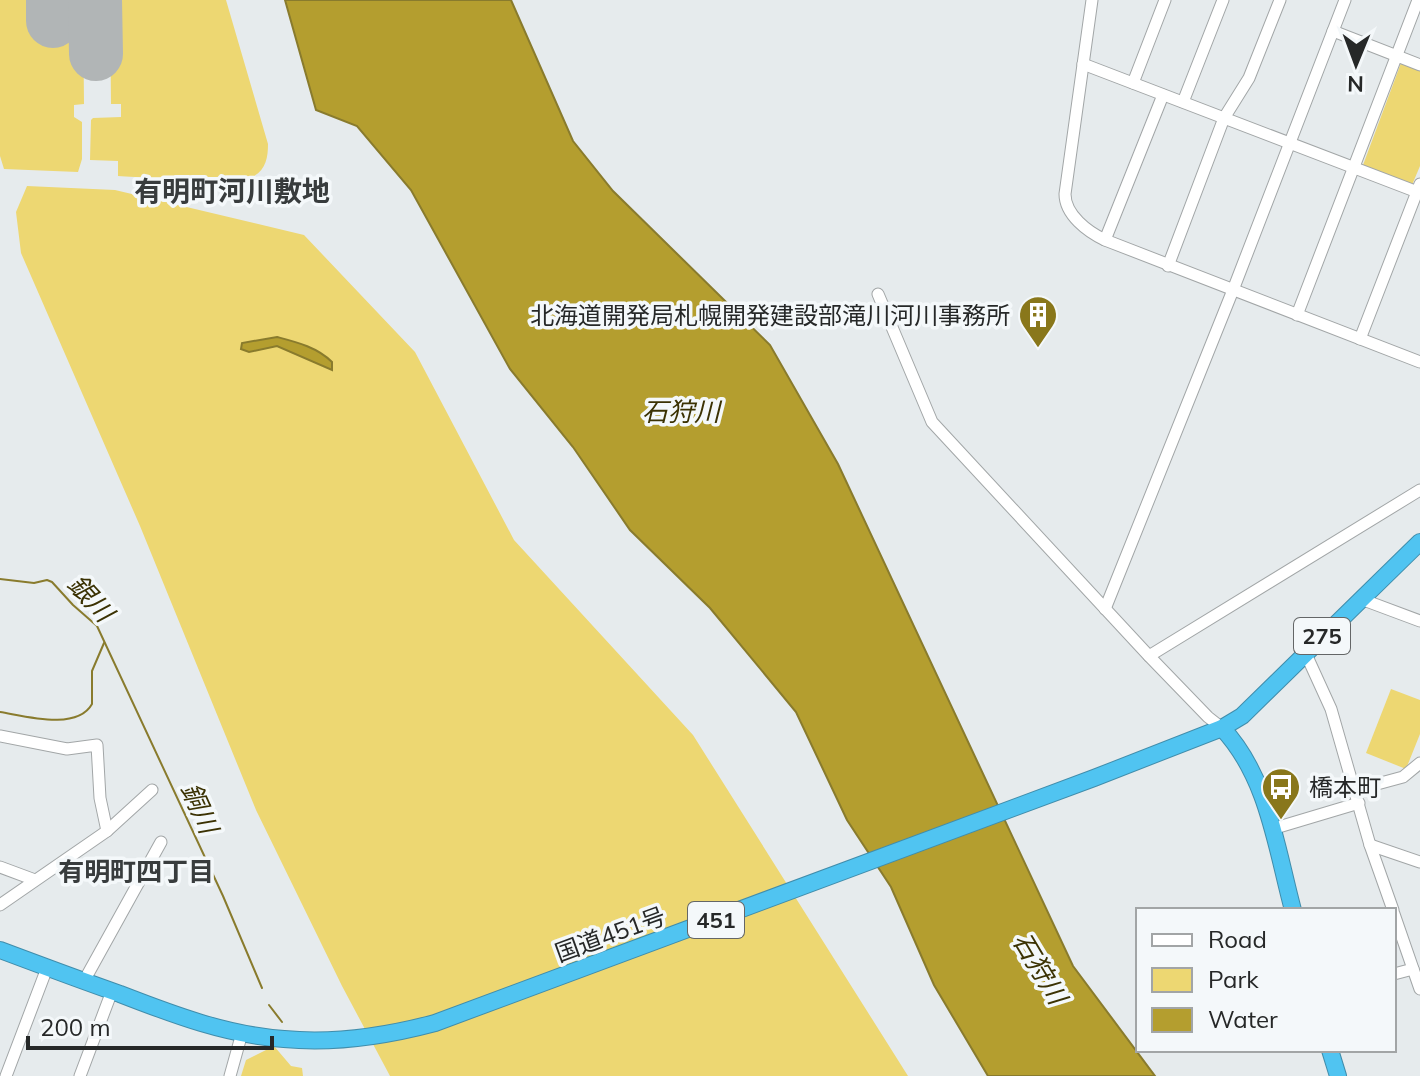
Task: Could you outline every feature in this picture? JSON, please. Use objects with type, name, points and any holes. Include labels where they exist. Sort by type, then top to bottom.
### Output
[{"type":"highway","name":"275","points":[[1222,728],[1242,716],[1420,542]]},
{"type":"highway","name":"国道451号","points":[[0,950],[170,1013],[242,1033],[285,1040],[344,1039],[405,1031],[465,1013],[1222,728]]},
{"type":"highway","points":[[1222,728],[1238,744],[1261,788],[1292,908]]},
{"type":"highway","points":[[1331,1052],[1338,1076]]},
{"type":"street","points":[[1092,0],[1065,203],[1090,233],[1420,362]]},
{"type":"street","points":[[1133,83],[1165,0]]},
{"type":"street","points":[[1183,102],[1223,0]]},
{"type":"street","points":[[1168,266],[1224,118],[1249,78],[1280,0]]},
{"type":"street","points":[[1105,609],[1345,0]]},
{"type":"street","points":[[1297,315],[1418,0]]},
{"type":"street","points":[[1333,31],[1420,65]]},
{"type":"street","points":[[1083,64],[1353,168],[1419,190],[1360,339]]},
{"type":"street","points":[[1105,240],[1163,95]]},
{"type":"street","points":[[878,294],[932,422],[1149,656],[1222,728]]},
{"type":"street","points":[[1149,656],[1420,490]]},
{"type":"street","points":[[1361,599],[1420,621]]},
{"type":"street","points":[[1305,652],[1331,709],[1392,908]]},
{"type":"street","points":[[0,736],[67,749],[97,745],[100,798],[107,831]]},
{"type":"street","points":[[1355,790],[1403,777],[1420,763]]},
{"type":"street","points":[[0,905],[107,831],[152,790]]},
{"type":"street","points":[[1272,829],[1359,803]]},
{"type":"street","points":[[84,981],[161,842]]},
{"type":"street","points":[[1370,845],[1420,862]]},
{"type":"street","points":[[0,867],[35,880]]},
{"type":"street","points":[[1396,921],[1420,989]]},
{"type":"street","points":[[6,1076],[47,968]]},
{"type":"street","points":[[1396,973],[1413,969]]},
{"type":"street","points":[[80,1076],[112,991]]},
{"type":"street","points":[[230,1076],[242,1033]]},
{"type":"green space","points":[[0,0],[83,0],[84,104],[74,105],[74,117],[82,122],[82,159],[78,172],[4,169],[0,156]]},
{"type":"green space","points":[[87,0],[107,0],[107,64],[98,74],[88,64]]},
{"type":"green space","points":[[110,0],[226,0],[268,144],[266,162],[258,173],[229,181],[118,176],[118,161],[90,160],[91,120],[121,117],[121,104],[111,104]]},
{"type":"green space","points":[[1401,63],[1420,70],[1420,166],[1412,185],[1363,165]]},
{"type":"green space","points":[[27,186],[115,190],[304,235],[415,352],[514,540],[693,735],[908,1076],[390,1076],[256,810],[140,526],[21,253],[16,212]]},
{"type":"green space","points":[[1391,689],[1420,700],[1420,734],[1406,769],[1366,753]]},
{"type":"green space","points":[[274,1046],[291,1066],[302,1068],[303,1076],[241,1076],[246,1060]]},
{"type":"water","name":"石狩川","points":[[285,0],[511,0],[573,141],[613,191],[770,345],[838,464],[1073,966],[1155,1076],[988,1076],[934,985],[891,887],[847,820],[796,712],[710,608],[630,530],[573,447],[510,369],[411,190],[357,126],[316,110]]},
{"type":"water","points":[[277,337],[320,352],[332,362],[332,370],[277,346],[249,352],[241,349],[242,343]]},
{"type":"waterway","name":"銅川","points":[[0,579],[52,582],[97,626],[223,896],[262,988]]},
{"type":"waterway","points":[[0,712],[50,720],[75,717],[85,712],[92,704],[92,671],[104,643]]},
{"type":"waterway","name":"銅川","points":[[269,1005],[282,1022]]},
{"type":"runway","points":[[53,0],[53,21]]},
{"type":"runway","points":[[95,0],[96,54]]},
{"type":"place","name":"北海道開発局札幌開発建設部滝川河川事務所","points":[[1038,349]]},
{"type":"place","name":"橋本町","points":[[1281,821]]},
{"type":"district","name":"有明町河川敷地","points":[[232,190]]},
{"type":"district","name":"有明町四丁目","points":[[136,871]]},
{"type":"water label","name":"銀川","points":[[91,598]]}]
